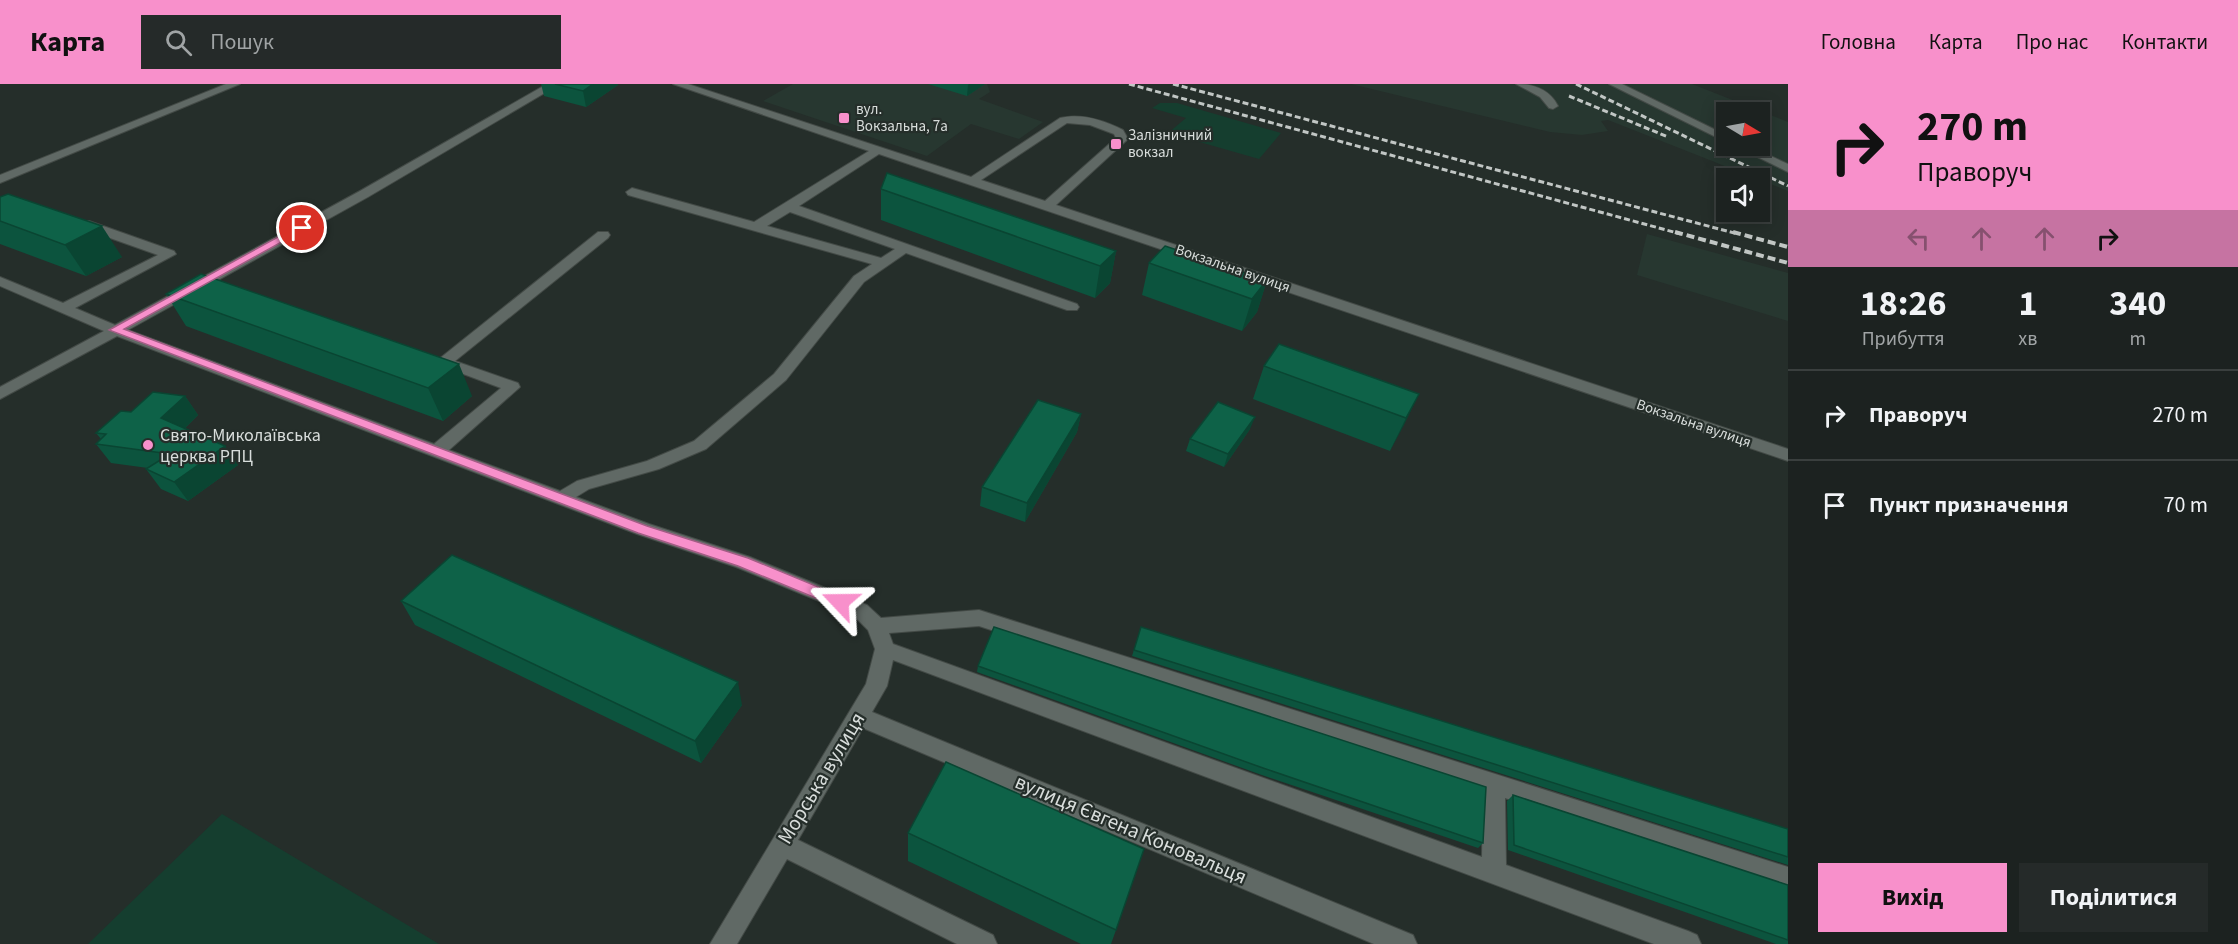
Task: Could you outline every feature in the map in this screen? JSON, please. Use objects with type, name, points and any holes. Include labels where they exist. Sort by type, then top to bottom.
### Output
[{"type":"street","points":[[0,178],[235,84]]},
{"type":"street","points":[[0,394],[364,194],[555,84]]},
{"type":"street","name":"Вокзальна вулиця","points":[[678,84],[694,86],[876,151],[972,181],[1788,455]]},
{"type":"street","points":[[1521,84],[1540,92],[1551,101],[1553,106]]},
{"type":"street","points":[[1614,84],[1716,134]]},
{"type":"street","points":[[972,181],[1064,120],[1076,119],[1091,122],[1119,132],[1122,138],[1047,206]]},
{"type":"street","points":[[756,227],[876,151]]},
{"type":"street","points":[[1762,156],[1788,168]]},
{"type":"street","points":[[632,192],[884,263]]},
{"type":"street","points":[[789,207],[1072,307]]},
{"type":"street","points":[[64,308],[169,254],[68,218]]},
{"type":"street","points":[[436,451],[512,387],[444,362],[603,235]]},
{"type":"street","points":[[561,498],[583,485],[653,465],[700,445],[780,377],[859,279],[904,248]]},
{"type":"street","points":[[0,281],[115,330],[643,529],[743,562],[860,610],[877,626],[885,649],[1688,944]]},
{"type":"street","points":[[877,626],[979,618],[1788,879]]},
{"type":"street","name":"Морська вулиця","points":[[723,944],[876,686],[885,649]]},
{"type":"street","name":"вулиця Євгена Коновальця","points":[[858,716],[1404,944]]},
{"type":"street","points":[[1494,784],[1494,873]]},
{"type":"street","points":[[782,844],[984,944]]},
{"type":"shaded area","points":[[793,84],[987,84],[990,92],[979,99],[1043,122],[1019,139],[971,124],[927,156],[763,101]]},
{"type":"shaded area","points":[[1351,84],[1692,84],[1737,102],[1716,102],[1716,156],[1770,156],[1770,115],[1788,122],[1788,191],[1770,184],[1770,168],[1730,168],[1608,120],[1601,121],[1608,131],[1582,135],[1550,132]]},
{"type":"shaded area","points":[[1647,234],[1788,273],[1788,321],[1637,275]]},
{"type":"green space","points":[[1160,103],[1177,103],[1281,133],[1259,159],[1168,133],[1186,118],[1152,108]]},
{"type":"green space","points":[[222,814],[439,944],[88,944]]},
{"type":"building","points":[[555,84],[593,84],[583,91]]},
{"type":"building","points":[[887,173],[1116,251],[1100,266],[881,189]]},
{"type":"building","points":[[8,194],[102,226],[65,245],[0,221],[0,197]]},
{"type":"building","points":[[1165,246],[1267,280],[1252,299],[1149,263]]},
{"type":"building","points":[[201,274],[459,364],[428,388],[166,294]]},
{"type":"building","points":[[1279,344],[1419,394],[1406,418],[1264,366]]},
{"type":"building","points":[[153,392],[185,396],[161,418],[225,446],[174,482],[146,469],[170,454],[96,444],[106,434],[96,433],[121,411],[131,412]]},
{"type":"building","points":[[1038,400],[1081,414],[1027,503],[982,487]]},
{"type":"building","points":[[1218,402],[1255,417],[1228,454],[1190,439]]},
{"type":"building","points":[[452,555],[738,682],[695,741],[401,601]]},
{"type":"building","points":[[994,627],[1486,787],[1483,843],[1263,768],[978,666]]},
{"type":"building","points":[[1141,627],[1788,829],[1788,857],[1134,650]]},
{"type":"building","points":[[946,762],[1144,849],[1116,930],[908,833]]},
{"type":"building","points":[[1513,795],[1788,885],[1788,940],[1514,845]]},
{"type":"railway","points":[[1129,84],[1681,234]]},
{"type":"railway","points":[[1173,84],[1738,234]]},
{"type":"railway","points":[[1576,84],[1788,186]]},
{"type":"railway","points":[[1569,96],[1668,137]]},
{"type":"railway","points":[[1675,232],[1788,263]]},
{"type":"railway","points":[[1733,232],[1788,247]]},
{"type":"place","name":"вул. Вокзальна, 7а","points":[[844,118]]},
{"type":"place","name":"Залізничний вокзал","points":[[1116,144]]},
{"type":"place","name":"Свято-Миколаївська церква РПЦ","points":[[148,445]]},
{"type":"route","points":[[302,228],[115,330],[643,529],[743,562],[840,602]]}]
